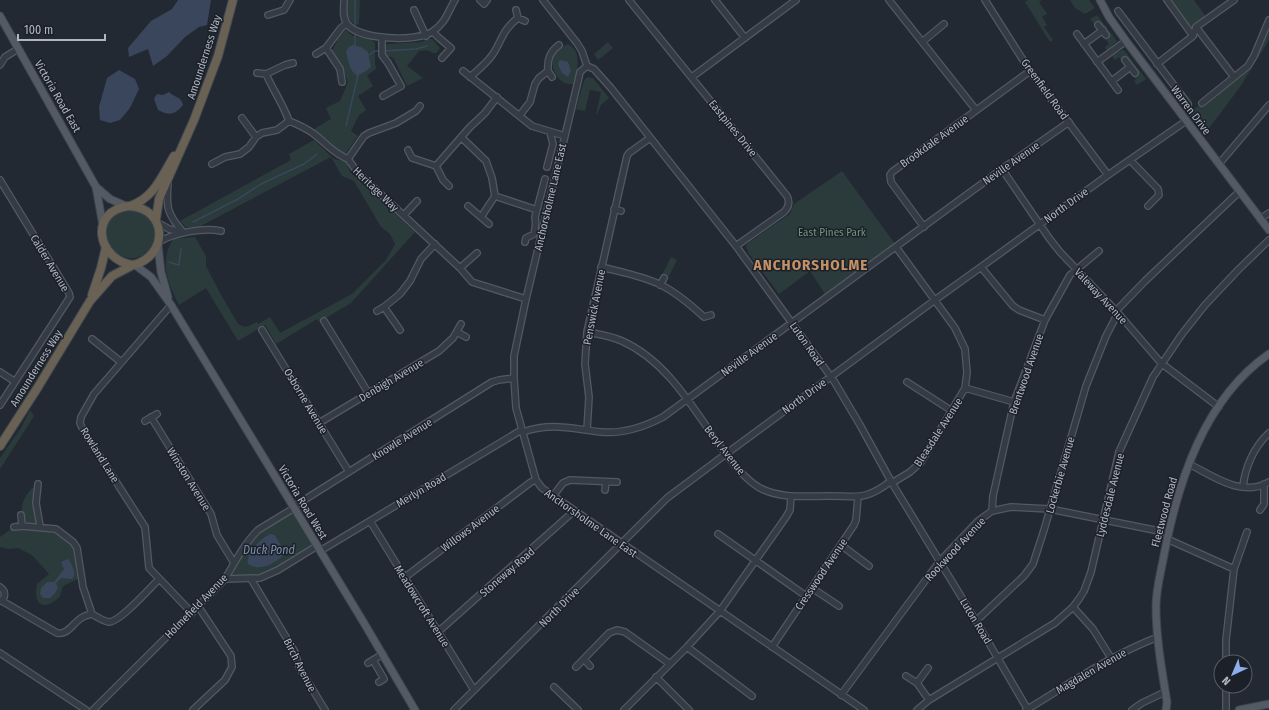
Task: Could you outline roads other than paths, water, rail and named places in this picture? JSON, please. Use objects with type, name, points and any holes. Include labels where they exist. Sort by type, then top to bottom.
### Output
[{"type":"highway","name":"Amounderness Way","points":[[157,221],[159,199],[194,120],[218,56],[233,0]]},
{"type":"highway","name":"Amounderness Way","points":[[128,206],[146,198],[156,187],[194,120]]},
{"type":"highway","points":[[128,206],[140,207],[145,210],[157,221],[159,229],[159,243],[150,256],[134,265],[119,260],[106,247],[102,237],[106,217],[112,212],[128,206]]},
{"type":"highway","name":"Amounderness Way","points":[[90,302],[106,247]]},
{"type":"highway","name":"Amounderness Way","points":[[0,446],[90,302],[112,276],[134,265]]},
{"type":"main road","name":"Warren Drive","points":[[1100,0],[1109,17],[1126,41],[1269,230]]},
{"type":"main road","name":"Victoria Road East","points":[[0,16],[96,187],[103,226]]},
{"type":"main road","name":"Victoria Road East","points":[[96,187],[110,199],[128,206]]},
{"type":"main road","name":"Victoria Road West","points":[[159,243],[158,254],[162,277],[171,305]]},
{"type":"main road","name":"Victoria Road West","points":[[134,265],[151,277],[171,305],[383,654],[415,710]]},
{"type":"main road","name":"Fleetwood Road","points":[[1171,710],[1170,705],[1166,706],[1156,618],[1157,594],[1168,536],[1179,491],[1205,427],[1228,394],[1254,364],[1269,354]]},
{"type":"main road","points":[[1239,710],[1269,704]]},
{"type":"street","points":[[268,15],[284,10],[290,0]]},
{"type":"street","points":[[344,0],[344,17],[346,24],[351,28],[360,32],[382,37],[407,38],[426,36],[433,32],[445,20],[455,0]]},
{"type":"street","points":[[480,0],[484,4],[488,0]]},
{"type":"street","points":[[543,0],[577,43],[582,51],[587,66]]},
{"type":"street","name":"Eastpines Drive","points":[[630,0],[789,200],[787,209],[784,212],[736,246]]},
{"type":"street","points":[[715,0],[744,38]]},
{"type":"street","points":[[692,78],[796,0]]},
{"type":"street","name":"Greenfield Road","points":[[985,0],[1030,71],[1108,175]]},
{"type":"street","points":[[1167,0],[1193,36]]},
{"type":"street","points":[[1157,64],[1193,36],[1196,27],[1234,0]]},
{"type":"street","points":[[891,1],[976,110]]},
{"type":"street","points":[[284,10],[288,16]]},
{"type":"street","points":[[414,10],[426,36]]},
{"type":"street","points":[[516,10],[518,18]]},
{"type":"street","points":[[1118,11],[1188,104]]},
{"type":"street","points":[[518,18],[525,21]]},
{"type":"street","points":[[470,77],[494,53],[504,32],[511,23],[518,18]]},
{"type":"street","points":[[1202,103],[1248,66],[1254,56],[1269,20]]},
{"type":"street","points":[[316,54],[326,48],[341,28],[346,24]]},
{"type":"street","points":[[922,42],[944,24]]},
{"type":"street","points":[[1076,44],[1105,33],[1098,24]]},
{"type":"street","points":[[1196,27],[1234,77]]},
{"type":"street","points":[[433,32],[451,48],[442,58]]},
{"type":"street","points":[[1077,34],[1112,84],[1118,90]]},
{"type":"street","points":[[382,37],[382,55],[401,86],[383,96]]},
{"type":"street","points":[[1097,62],[1126,41]]},
{"type":"street","points":[[552,77],[548,71],[548,61],[554,49],[559,45]]},
{"type":"street","points":[[0,65],[5,57],[18,48]]},
{"type":"street","points":[[326,48],[340,69],[342,82]]},
{"type":"street","points":[[1125,60],[1135,73]]},
{"type":"street","points":[[257,73],[266,74],[285,64],[293,63]]},
{"type":"street","name":"Anchorsholme Lane East","points":[[587,66],[580,72],[526,299],[514,356],[516,408],[536,480],[539,486],[621,544],[864,710]]},
{"type":"street","name":"Luton Road","points":[[587,66],[594,68],[599,74],[736,246],[831,376],[1027,710]]},
{"type":"street","points":[[1112,84],[1130,67]]},
{"type":"street","points":[[463,71],[532,126],[565,136]]},
{"type":"street","points":[[520,115],[530,102],[535,84],[539,78],[548,71]]},
{"type":"street","name":"Brookdale Avenue","points":[[924,227],[891,182],[890,175],[892,172],[1030,71]]},
{"type":"street","points":[[266,74],[275,94],[283,106],[288,121]]},
{"type":"street","points":[[436,166],[461,137],[485,113],[497,97]]},
{"type":"street","points":[[1219,164],[1269,105]]},
{"type":"street","name":"Heritage Way","points":[[420,106],[416,111],[396,122],[369,132],[364,136],[348,159],[358,173],[435,244],[472,282],[526,299]]},
{"type":"street","points":[[242,118],[256,137]]},
{"type":"street","points":[[212,164],[224,157],[240,154],[252,144],[256,137],[262,133],[276,130],[288,121]]},
{"type":"street","points":[[288,121],[296,123],[314,134],[337,154],[348,159]]},
{"type":"street","name":"North Drive","points":[[454,710],[508,658],[667,498],[935,300],[1108,175],[1186,121]]},
{"type":"street","name":"Neville Avenue","points":[[522,431],[538,428],[563,427],[601,432],[616,432],[642,427],[663,417],[1002,169],[1069,122]]},
{"type":"street","name":"Anchorsholme Lane East","points":[[547,167],[553,144],[550,132]]},
{"type":"street","points":[[461,137],[486,161],[492,178],[495,196],[481,217]]},
{"type":"street","name":"Penswick Avenue","points":[[587,430],[589,396],[585,364],[587,332],[601,267],[627,156],[629,152],[650,138]]},
{"type":"street","points":[[408,150],[412,158],[436,166],[443,180],[449,186]]},
{"type":"street","points":[[407,164],[412,158]]},
{"type":"street","points":[[1130,160],[1158,189],[1159,196],[1148,206]]},
{"type":"street","name":"Valeway Avenue","points":[[1002,169],[1049,238],[1076,270],[1117,312],[1161,363],[1219,407]]},
{"type":"street","points":[[168,178],[168,208],[172,219],[183,232]]},
{"type":"street","name":"Calder Avenue","points":[[0,180],[70,297],[14,381],[0,405]]},
{"type":"street","points":[[525,242],[526,238],[532,235],[534,231],[536,223],[536,210],[545,180]]},
{"type":"street","name":"Lockerbie Avenue","points":[[976,621],[1024,576],[1033,564],[1086,386],[1117,312],[1144,280],[1239,192]]},
{"type":"street","points":[[495,196],[536,210]]},
{"type":"street","name":"Heritage Way","points":[[404,215],[417,201]]},
{"type":"street","points":[[468,206],[489,224]]},
{"type":"street","points":[[614,210],[621,211]]},
{"type":"street","points":[[1260,219],[1269,213]]},
{"type":"street","points":[[157,221],[169,229],[183,232]]},
{"type":"street","points":[[159,243],[171,236],[183,232],[215,229],[221,230]]},
{"type":"street","name":"Lyddesdale Avenue","points":[[917,710],[929,700],[1055,623],[1073,607],[1082,595],[1089,580],[1119,452],[1153,377],[1161,363],[1205,305],[1233,274],[1269,240]]},
{"type":"street","points":[[377,311],[400,294],[410,281],[421,259],[435,244]]},
{"type":"street","name":"Bleasdale Avenue","points":[[892,482],[910,472],[921,462],[965,388],[967,373],[965,349],[956,328],[896,247]]},
{"type":"street","name":"Brentwood Avenue","points":[[992,511],[993,496],[1014,402],[1045,320],[1070,275],[1099,252]]},
{"type":"street","points":[[460,268],[477,253]]},
{"type":"street","points":[[601,267],[645,279],[660,285],[680,297],[704,317]]},
{"type":"street","points":[[981,267],[1013,306],[1019,310],[1045,320]]},
{"type":"street","points":[[660,285],[664,278]]},
{"type":"street","name":"Rowland Lane","points":[[171,305],[94,394],[81,417],[80,423],[145,527],[149,568],[192,613]]},
{"type":"street","points":[[384,307],[400,330]]},
{"type":"street","points":[[704,317],[711,315]]},
{"type":"street","points":[[703,325],[704,317]]},
{"type":"street","points":[[324,321],[369,394]]},
{"type":"street","name":"Denbigh Avenue","points":[[319,423],[439,351],[449,343],[461,324]]},
{"type":"street","name":"Osborne Avenue","points":[[262,330],[349,472]]},
{"type":"street","points":[[457,332],[466,337]]},
{"type":"street","name":"Beryl Avenue","points":[[587,332],[622,341],[649,357],[664,371],[726,454],[748,479],[759,487],[773,493],[791,496],[858,497],[876,492],[892,482]]},
{"type":"street","points":[[92,339],[121,362]]},
{"type":"street","points":[[0,372],[14,381]]},
{"type":"street","name":"Knowle Avenue","points":[[294,508],[492,382],[514,378]]},
{"type":"street","points":[[907,382],[952,410]]},
{"type":"street","points":[[965,388],[1014,402]]},
{"type":"street","points":[[145,421],[157,414]]},
{"type":"street","name":"Winston Avenue","points":[[151,418],[211,514],[217,535],[234,563]]},
{"type":"street","name":"Merlyn Road","points":[[225,579],[260,578],[278,570],[370,521],[522,431]]},
{"type":"street","points":[[1243,488],[1244,476],[1250,462],[1259,445],[1269,433]]},
{"type":"street","points":[[1189,464],[1227,484],[1243,488],[1267,483],[1264,504],[1260,510]]},
{"type":"street","name":"Willows Avenue","points":[[404,578],[531,482],[536,480]]},
{"type":"street","points":[[553,496],[560,485],[570,480],[617,482]]},
{"type":"street","points":[[605,490],[606,482]]},
{"type":"street","points":[[38,484],[36,503],[40,526]]},
{"type":"street","points":[[624,710],[687,647],[720,611],[786,517],[790,510],[791,496]]},
{"type":"street","name":"Cresswood Avenue","points":[[772,647],[854,525],[856,520],[858,497]]},
{"type":"street","name":"Rookwood Avenue","points":[[841,694],[940,562],[978,521],[992,511],[1011,507],[1050,509],[1104,519],[1168,536],[1234,569]]},
{"type":"street","name":"Holmefield Avenue","points":[[97,709],[225,579],[253,535],[258,530],[294,508]]},
{"type":"street","name":"Stoneway Road","points":[[438,632],[574,511]]},
{"type":"street","points":[[20,514],[22,526]]},
{"type":"street","name":"Meadowcroft Avenue","points":[[370,521],[474,690]]},
{"type":"street","points":[[14,527],[40,526],[56,529],[69,538],[77,548],[83,586],[92,614],[100,619],[110,622],[119,618],[159,580]]},
{"type":"street","points":[[1226,654],[1226,640],[1234,569],[1247,532]]},
{"type":"street","points":[[718,534],[806,596]]},
{"type":"street","points":[[841,545],[869,566]]},
{"type":"street","name":"Birch Avenue","points":[[250,579],[295,652],[299,667],[325,710]]},
{"type":"street","points":[[0,587],[4,592],[4,597],[1,601],[57,633],[62,634],[66,632],[83,617],[92,614]]},
{"type":"street","points":[[812,588],[839,606]]},
{"type":"street","points":[[193,710],[228,676],[232,667],[230,656],[198,606]]},
{"type":"street","points":[[1073,607],[1093,629],[1111,658]]},
{"type":"street","points":[[576,666],[609,633],[617,630],[625,632],[670,664]]},
{"type":"street","name":"Magdalen Avenue","points":[[1027,710],[1111,658],[1158,637]]},
{"type":"street","points":[[687,647],[752,696]]},
{"type":"street","points":[[0,653],[86,710]]},
{"type":"street","points":[[368,664],[383,654]]},
{"type":"street","points":[[584,659],[590,666]]},
{"type":"street","points":[[373,660],[384,679],[379,682]]},
{"type":"street","points":[[916,683],[928,668]]},
{"type":"street","points":[[906,676],[916,683],[929,700]]},
{"type":"street","points":[[656,677],[689,710]]},
{"type":"street","points":[[554,687],[578,710]]},
{"type":"street","points":[[1132,710],[1142,703],[1165,692]]},
{"type":"street","points":[[1226,694],[1226,710]]},
{"type":"water","points":[[178,0],[211,0],[207,25],[199,27],[185,37],[167,56],[153,66],[148,49],[129,57],[128,48],[151,21],[172,9]]},
{"type":"water","points":[[353,45],[361,47],[368,52],[371,67],[357,76],[354,74],[348,62],[346,51]]},
{"type":"water","points":[[561,60],[568,62],[571,71],[568,77],[562,73],[558,65],[559,61]]},
{"type":"water","points":[[119,70],[135,79],[139,89],[130,108],[120,120],[110,123],[100,120],[99,107],[107,78]]},
{"type":"water","points":[[169,92],[179,99],[183,105],[172,114],[158,110],[154,99],[157,94],[163,95]]},
{"type":"water","name":"Duck Pond","points":[[270,534],[275,535],[283,549],[283,556],[275,562],[262,567],[248,564],[251,550],[262,539]]},
{"type":"water","points":[[68,559],[74,569],[73,578],[61,578],[56,583],[58,588],[55,593],[50,598],[43,598],[40,594],[41,588],[47,582],[54,582],[64,569],[61,562]]},
{"type":"waterway","points":[[355,0],[355,29]]},
{"type":"waterway","points":[[355,32],[355,46]]},
{"type":"waterway","points":[[384,51],[416,49],[427,46]]},
{"type":"waterway","points":[[369,55],[375,51],[380,51]]},
{"type":"waterway","points":[[346,126],[358,75]]},
{"type":"waterway","points":[[193,222],[238,199],[261,184],[304,164],[317,154]]},
{"type":"waterway","points":[[169,262],[179,265],[181,249]]},
{"type":"district","name":"ANCHORSHOLME","points":[[811,265]]},
{"type":"park label","name":"East Pines Park","points":[[832,232]]}]
